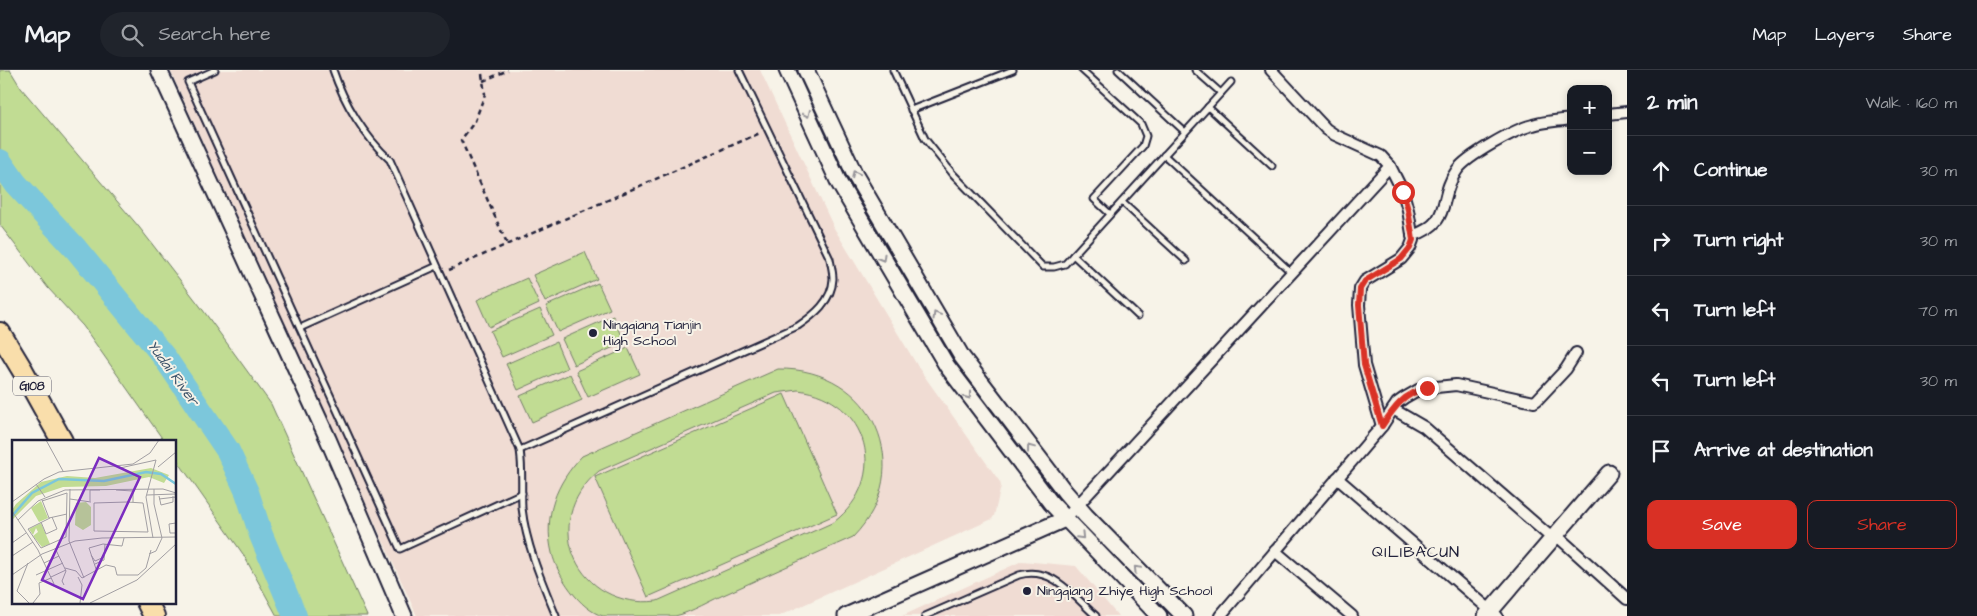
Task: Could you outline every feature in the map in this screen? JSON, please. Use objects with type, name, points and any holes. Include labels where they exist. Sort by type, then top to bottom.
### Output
[{"type":"highway","name":"G108","points":[[2,336],[61,440]]},
{"type":"highway","points":[[148,604],[154,616]]},
{"type":"street","points":[[159,70],[328,439],[404,616]]},
{"type":"street","points":[[787,70],[840,184],[947,366],[1024,470],[1064,519],[1159,616]]},
{"type":"street","points":[[806,70],[855,176],[962,357],[1038,459],[1077,506],[1184,616]]},
{"type":"street","points":[[1271,70],[1326,129],[1381,156],[1390,166],[1406,201],[1412,236],[1410,248],[1405,256],[1365,281],[1360,289],[1359,305],[1364,365],[1382,426]]},
{"type":"street","points":[[1612,114],[1627,112]]},
{"type":"street","points":[[1412,236],[1433,226],[1440,217],[1451,180],[1468,159],[1531,125],[1567,120]]},
{"type":"street","points":[[846,616],[1064,519],[1390,166]]},
{"type":"street","points":[[1220,616],[1404,398],[1418,390],[1456,385],[1534,402],[1566,369],[1576,353]]},
{"type":"street","points":[[1393,409],[1424,428],[1627,599]]},
{"type":"street","points":[[1337,478],[1491,614],[1609,473]]},
{"type":"street","points":[[1276,551],[1352,616]]},
{"type":"lane","points":[[215,70],[188,82],[400,549],[522,493]]},
{"type":"lane","points":[[333,70],[345,99],[356,117],[373,142],[390,160],[520,450],[522,510],[528,538],[543,585],[556,616]]},
{"type":"lane","points":[[520,450],[798,326],[817,313],[828,295],[833,279],[830,259],[739,70]]},
{"type":"lane","points":[[893,70],[931,149],[1043,268],[1065,264],[1231,82]]},
{"type":"lane","points":[[911,110],[1013,70]]},
{"type":"lane","points":[[1082,70],[1141,124],[1146,136],[1143,146],[1094,199],[1110,214]]},
{"type":"lane","points":[[1118,70],[1185,132]]},
{"type":"lane","points":[[1195,70],[1221,94]]},
{"type":"lane","points":[[1208,107],[1272,166]]},
{"type":"lane","points":[[1164,155],[1292,273]]},
{"type":"lane","points":[[1122,202],[1186,261]]},
{"type":"lane","points":[[1073,255],[1138,316]]},
{"type":"lane","points":[[300,328],[437,266]]},
{"type":"lane","points":[[925,616],[1019,575],[1031,572],[1040,573],[1056,580],[1096,616]]},
{"type":"path","points":[[483,81],[508,70]]},
{"type":"path","points":[[482,74],[485,94],[475,121],[461,140],[507,244]]},
{"type":"path","points":[[441,273],[767,129]]},
{"type":"shaded area","name":"Ningqiang Tianjin High School","points":[[170,70],[760,70],[834,228],[920,370],[1000,482],[1001,486],[994,516],[992,519],[779,616],[417,616]]},
{"type":"shaded area","name":"Ningqiang Zhiye High School","points":[[1022,561],[1076,566],[1118,616],[902,616]]},
{"type":"green space","points":[[0,70],[10,70],[21,88],[139,227],[200,306],[271,404],[367,616],[277,616],[243,554],[176,458],[176,440],[163,440],[83,326],[48,288],[0,225]]},
{"type":"green space","points":[[585,252],[597,279],[545,302],[533,275]]},
{"type":"green space","points":[[527,278],[539,304],[489,327],[477,300]]},
{"type":"green space","points":[[598,283],[610,309],[558,332],[546,306]]},
{"type":"green space","points":[[540,309],[552,335],[502,357],[490,331]]},
{"type":"green space","points":[[613,316],[625,342],[574,365],[562,339]]},
{"type":"green space","points":[[556,342],[567,368],[518,390],[506,364]]},
{"type":"green space","points":[[628,348],[640,374],[588,397],[576,371]]},
{"type":"green space","points":[[778,369],[811,373],[839,385],[861,403],[876,427],[883,453],[882,482],[873,510],[853,537],[675,616],[603,616],[586,607],[564,581],[552,553],[550,539],[549,526],[554,501],[565,477],[582,456]],"holes":[[[798,390],[822,396],[841,408],[855,424],[864,443],[866,464],[862,484],[851,504],[834,522],[657,601],[629,600],[606,592],[588,578],[575,559],[569,537],[571,514],[580,492],[599,471],[776,393]]]},
{"type":"green space","points":[[570,374],[582,400],[532,422],[520,396]]},
{"type":"green space","points":[[784,394],[837,514],[648,597],[595,477]]},
{"type":"waterway","name":"Yudai River","points":[[0,161],[16,184],[76,249],[165,358],[228,451],[247,492],[261,535],[295,616]]},
{"type":"place","name":"Ningqiang Tianjin High School","points":[[593,333]]},
{"type":"place","name":"Ningqiang Zhiye High School","points":[[1027,591]]},
{"type":"district","name":"QILIBACUN","points":[[1416,552]]},
{"type":"route","points":[[1403,192],[1413,240],[1410,248],[1405,256],[1365,281],[1360,289],[1359,305],[1364,365],[1382,426],[1397,403],[1418,390],[1427,388]]}]
